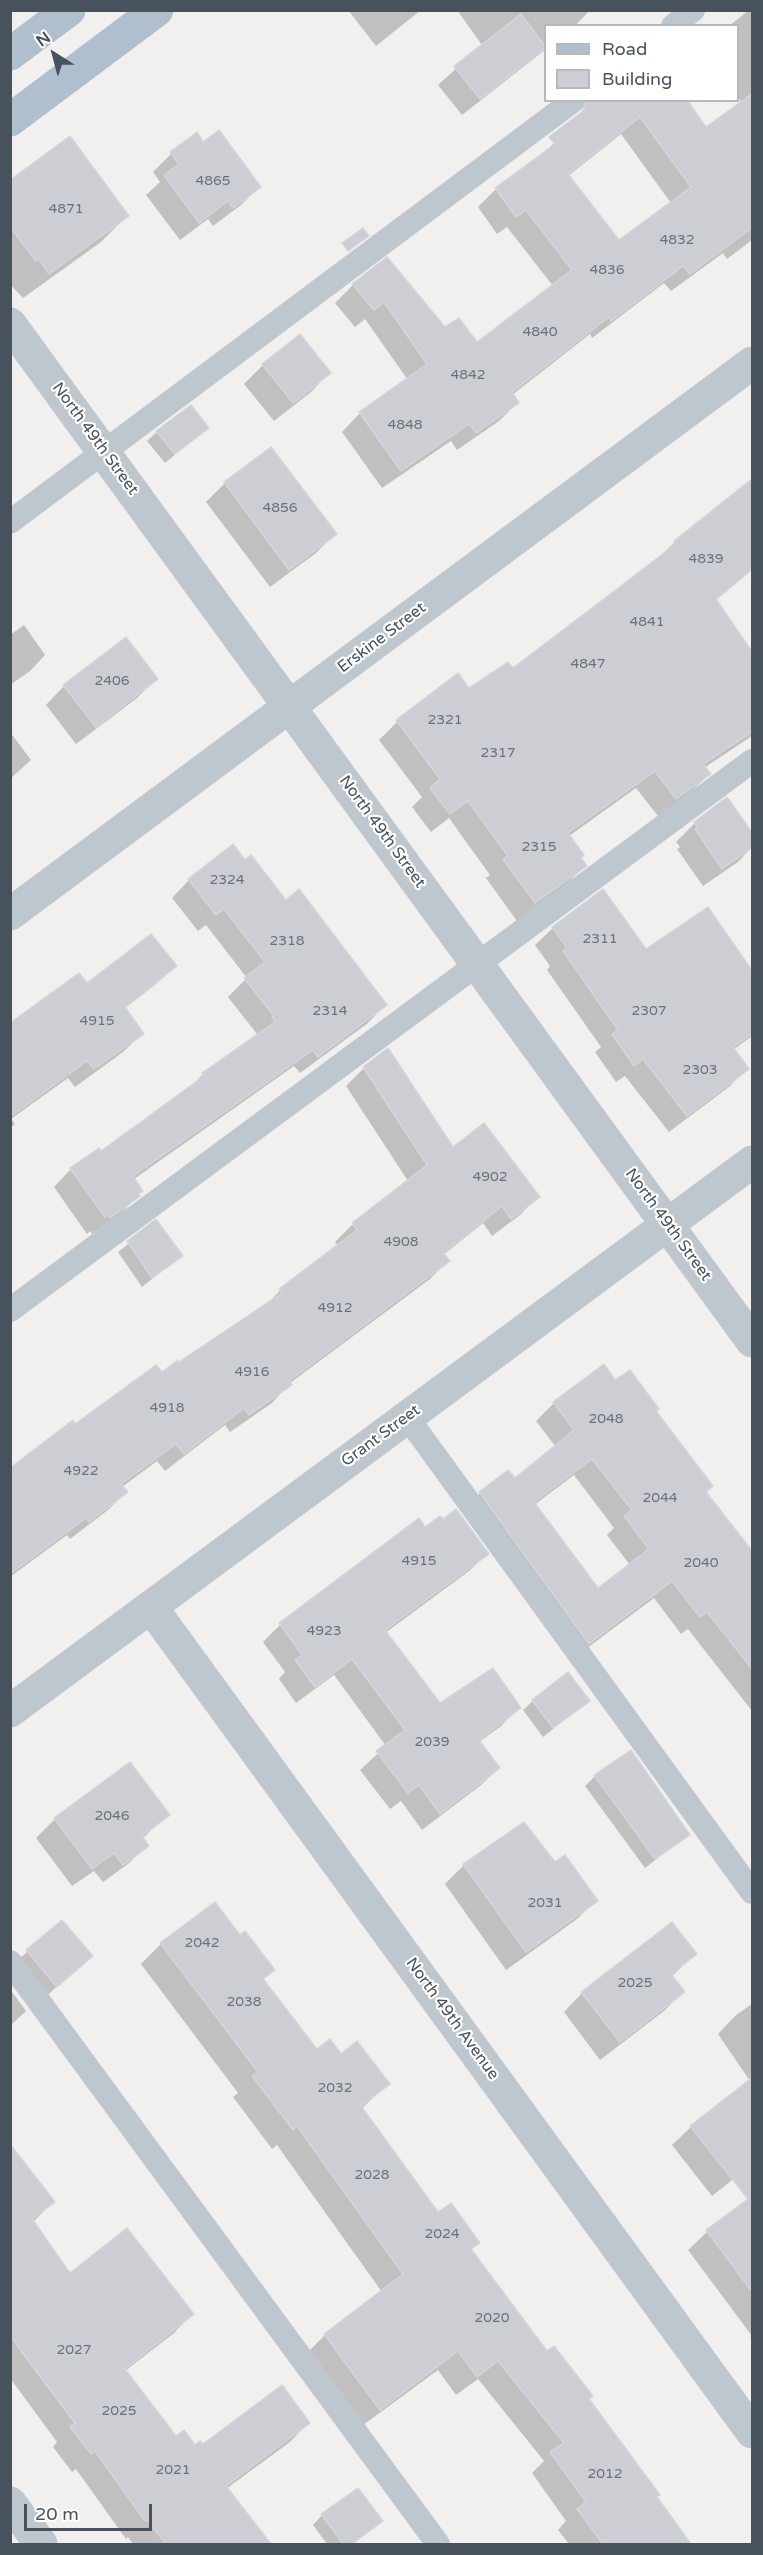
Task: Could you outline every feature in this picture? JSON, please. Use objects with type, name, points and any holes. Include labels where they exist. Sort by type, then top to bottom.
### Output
[{"type":"main road","points":[[10,54],[69,10]]},
{"type":"main road","points":[[10,120],[157,10]]},
{"type":"street","name":"North 49th Street","points":[[10,324],[753,1341]]},
{"type":"street","name":"Erskine Street","points":[[10,914],[753,363]]},
{"type":"street","name":"Grant Street","points":[[10,1711],[753,1162]]},
{"type":"street","name":"North 49th Avenue","points":[[151,1606],[753,2432]]},
{"type":"street","points":[[10,2503],[41,2544]]},
{"type":"lane","points":[[676,24],[693,10]]},
{"type":"lane","points":[[10,522],[571,102]]},
{"type":"lane","points":[[10,1310],[753,761]]},
{"type":"lane","points":[[407,1417],[753,1892]]},
{"type":"lane","points":[[10,1962],[438,2544]]},
{"type":"building","points":[[521,14],[544,44],[544,49],[480,99],[454,66]]},
{"type":"building","points":[[753,93],[753,227],[690,274],[683,266],[611,321],[609,317],[512,392],[519,403],[476,433],[469,424],[401,471],[359,412],[427,364],[384,302],[374,310],[352,284],[387,257],[445,327],[459,318],[477,342],[572,270],[526,210],[516,217],[495,188],[555,144],[549,137],[583,111],[587,102],[688,102],[706,127]],"holes":[[[640,117],[691,187],[619,240],[568,174]]]},
{"type":"building","points":[[219,130],[261,187],[233,208],[228,201],[199,223],[164,175],[179,164],[170,152],[197,132],[203,142]]},
{"type":"building","points":[[70,136],[129,216],[49,274],[10,227],[10,180]]},
{"type":"building","points":[[363,228],[369,236],[348,251],[342,243]]},
{"type":"building","points":[[300,334],[331,373],[293,403],[262,364]]},
{"type":"building","points":[[191,405],[209,428],[175,454],[156,431]]},
{"type":"building","points":[[271,447],[337,534],[289,570],[224,482]]},
{"type":"building","points":[[753,478],[753,568],[716,599],[753,653],[753,731],[703,764],[711,774],[676,799],[655,771],[568,833],[584,855],[581,858],[587,866],[535,903],[503,859],[508,856],[468,801],[450,814],[430,788],[440,779],[396,720],[458,673],[469,688],[508,662],[513,668],[676,544],[674,541]]},
{"type":"building","points":[[126,637],[158,679],[96,727],[63,685]]},
{"type":"building","points":[[727,797],[753,834],[753,847],[722,869],[695,829],[698,827],[694,822]]},
{"type":"building","points":[[233,844],[245,860],[251,855],[286,900],[299,889],[387,1005],[318,1057],[313,1050],[133,1176],[143,1191],[138,1194],[140,1196],[110,1218],[108,1215],[105,1217],[70,1168],[99,1148],[101,1151],[204,1076],[202,1073],[275,1022],[272,1017],[274,1016],[244,978],[265,962],[224,909],[216,915],[188,879]]},
{"type":"building","points":[[603,889],[646,949],[708,907],[753,972],[753,1033],[733,1047],[749,1069],[687,1116],[643,1059],[634,1066],[612,1034],[618,1030],[563,951],[567,948],[552,927]]},
{"type":"building","points":[[151,934],[177,966],[125,1007],[144,1034],[94,1069],[87,1061],[10,1117],[10,1023],[79,973],[87,983]]},
{"type":"building","points":[[388,1048],[453,1147],[484,1123],[540,1197],[511,1219],[502,1206],[443,1253],[450,1261],[289,1381],[292,1385],[249,1415],[244,1408],[184,1454],[176,1444],[121,1484],[128,1492],[89,1522],[86,1518],[10,1574],[10,1468],[73,1420],[75,1424],[156,1365],[162,1372],[282,1293],[279,1289],[357,1230],[352,1223],[427,1165],[363,1067]]},
{"type":"building","points":[[156,1219],[183,1256],[152,1278],[127,1241]]},
{"type":"building","points":[[604,1364],[615,1380],[630,1370],[659,1409],[656,1411],[713,1486],[706,1492],[753,1552],[753,1670],[707,1612],[700,1617],[672,1581],[589,1644],[479,1492],[508,1470],[515,1478],[574,1430],[553,1402]],"holes":[[[592,1459],[632,1510],[624,1516],[649,1549],[598,1588],[534,1502]]]},
{"type":"building","points":[[456,1509],[489,1554],[385,1630],[440,1703],[493,1668],[521,1708],[479,1740],[500,1768],[440,1814],[419,1785],[408,1793],[376,1751],[405,1730],[352,1659],[315,1687],[295,1660],[302,1655],[279,1623],[419,1518],[425,1527],[440,1516],[443,1519]]},
{"type":"building","points":[[568,1672],[590,1701],[553,1728],[532,1700]]},
{"type":"building","points":[[631,1750],[690,1835],[655,1859],[594,1775]]},
{"type":"building","points":[[130,1762],[170,1815],[142,1836],[149,1846],[123,1865],[114,1853],[92,1869],[54,1818]]},
{"type":"building","points":[[524,1822],[555,1862],[565,1855],[598,1901],[526,1952],[463,1864]]},
{"type":"building","points":[[215,1902],[240,1935],[245,1931],[275,1970],[263,1979],[317,2049],[330,2039],[341,2054],[357,2041],[390,2084],[361,2106],[438,2212],[451,2203],[480,2243],[471,2249],[547,2351],[554,2346],[593,2396],[589,2399],[660,2495],[657,2497],[691,2544],[603,2544],[577,2509],[586,2502],[550,2452],[564,2443],[498,2361],[477,2377],[458,2351],[380,2410],[324,2334],[403,2274],[297,2126],[293,2130],[252,2076],[258,2072],[160,1943]]},
{"type":"building","points":[[62,1920],[93,1956],[57,1987],[26,1950]]},
{"type":"building","points":[[672,1922],[697,1954],[671,1974],[685,1992],[620,2042],[581,1992]]},
{"type":"building","points":[[753,2077],[753,2293],[706,2230],[748,2199],[690,2126]]},
{"type":"building","points":[[10,2144],[55,2202],[32,2219],[70,2273],[127,2228],[194,2314],[125,2369],[176,2436],[184,2430],[195,2445],[200,2441],[203,2444],[282,2385],[310,2423],[226,2486],[271,2544],[166,2544],[147,2520],[145,2521],[95,2451],[91,2454],[70,2427],[75,2423],[10,2335]]},
{"type":"building","points":[[358,2488],[383,2521],[352,2544],[343,2544],[321,2514]]}]
